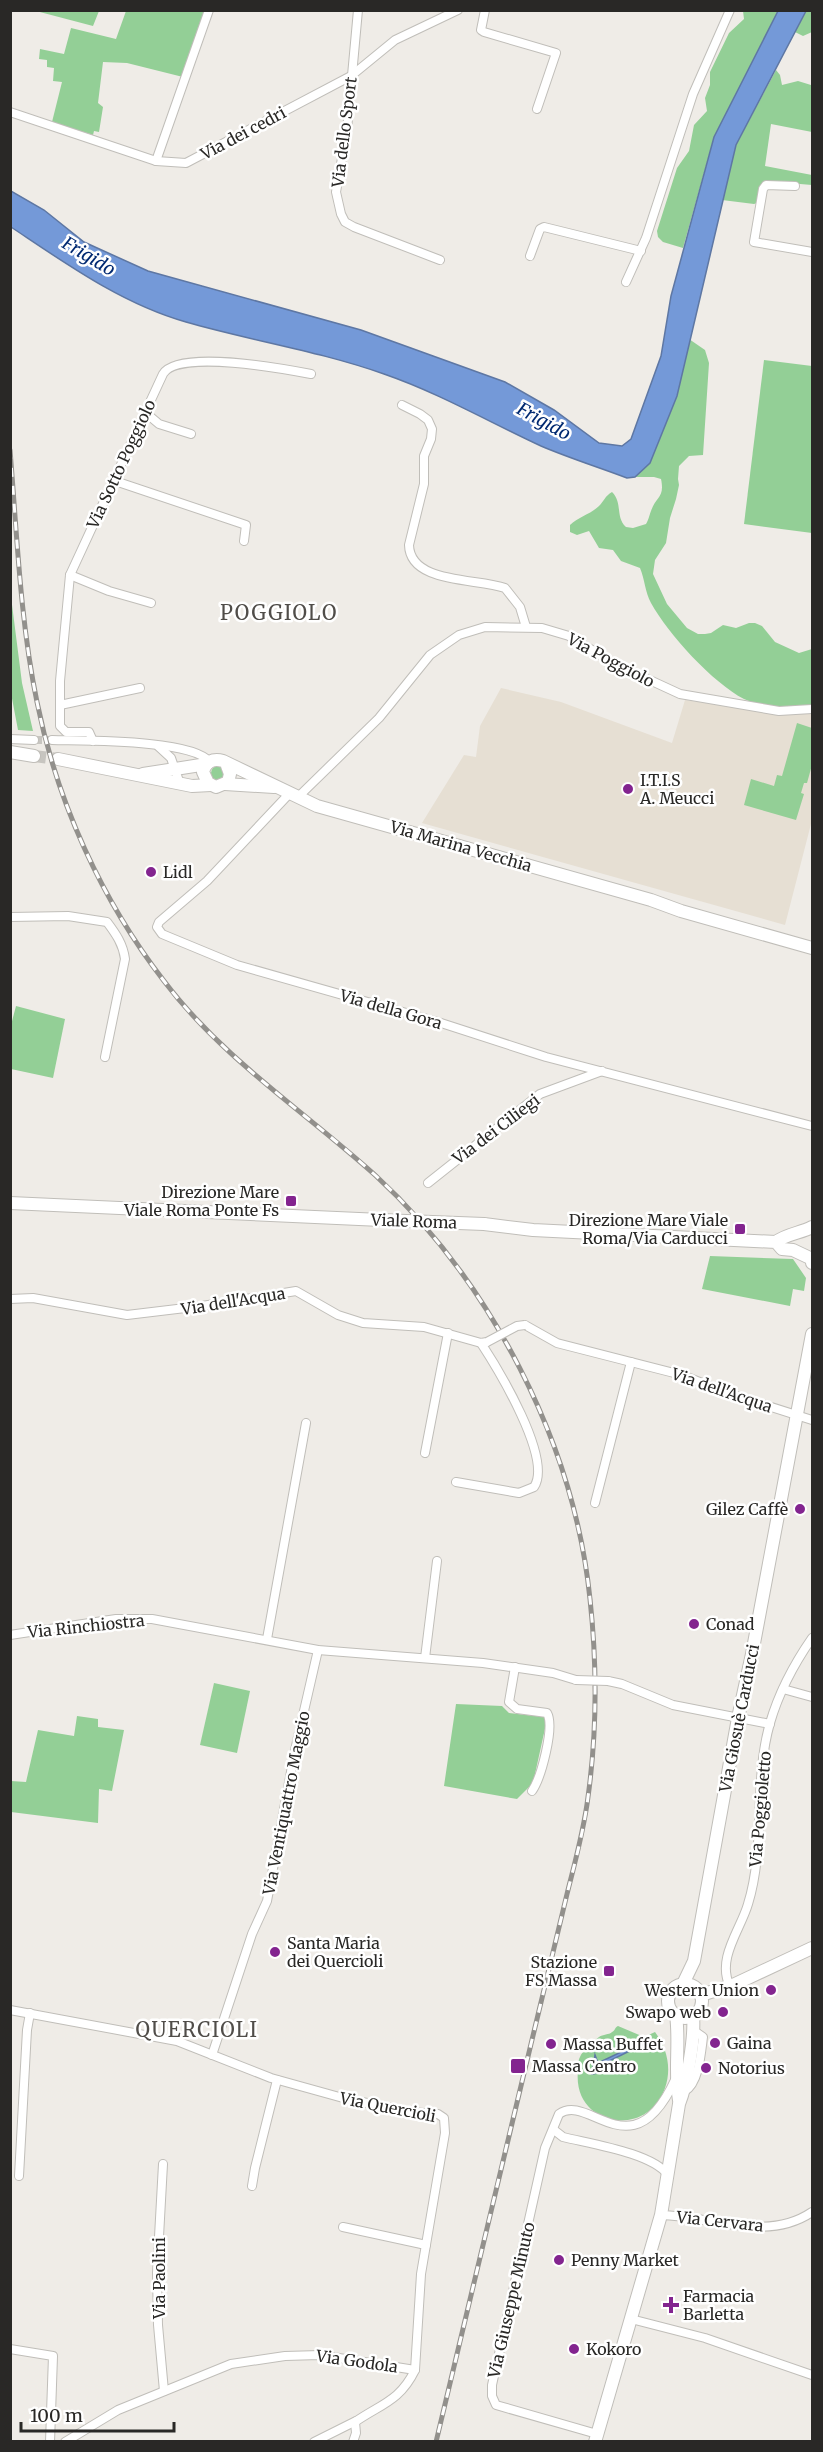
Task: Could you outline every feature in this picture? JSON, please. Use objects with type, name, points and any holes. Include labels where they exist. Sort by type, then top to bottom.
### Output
[{"type":"main road","points":[[10,752],[34,756]]},
{"type":"main road","points":[[58,759],[199,787],[216,787],[225,784],[231,774],[226,763],[218,760],[140,774]]},
{"type":"main road","points":[[209,763],[204,776],[211,786]]},
{"type":"main road","name":"Via Marina Vecchia","points":[[226,763],[317,806],[813,948]]},
{"type":"main road","name":"Via Marina Vecchia","points":[[225,784],[274,787]]},
{"type":"main road","name":"Via Marina Vecchia","points":[[651,900],[682,906],[813,942]]},
{"type":"main road","name":"Viale Roma","points":[[10,1203],[484,1224],[533,1230],[776,1242],[782,1249],[793,1250],[812,1261]]},
{"type":"main road","points":[[776,1242],[782,1237],[796,1235],[812,1227]]},
{"type":"main road","points":[[812,1227],[806,1243],[812,1261]]},
{"type":"main road","name":"Via Giosuè Carducci","points":[[683,1984],[694,1961],[738,1718],[813,1334]]},
{"type":"main road","points":[[701,1995],[730,1986],[813,1948]]},
{"type":"main road","points":[[676,2015],[687,2018],[693,2016],[701,2007],[701,1995],[694,1986],[683,1984],[675,1987],[669,1997],[669,2006],[676,2015],[678,2034],[676,2080],[679,2104]]},
{"type":"main road","points":[[596,2438],[661,2215],[679,2104],[684,2091],[693,2016]]},
{"type":"street","points":[[156,161],[209,10]]},
{"type":"street","name":"Via dello Sport","points":[[358,10],[347,130],[336,192],[341,214],[345,222],[354,227],[440,260]]},
{"type":"street","name":"Via dei cedri","points":[[10,112],[156,161],[186,163],[351,76],[395,40],[458,10]]},
{"type":"street","points":[[485,10],[481,25],[481,30],[484,32],[556,53],[537,109]]},
{"type":"street","points":[[626,282],[641,251],[693,94],[730,10]]},
{"type":"street","points":[[795,186],[766,185],[763,189],[754,242],[813,252]]},
{"type":"street","points":[[530,256],[540,229],[544,227],[641,251]]},
{"type":"street","name":"Via Sotto Poggiolo","points":[[93,741],[89,732],[62,730],[60,705],[62,654],[70,575],[166,368],[177,364],[251,363],[311,374]]},
{"type":"street","points":[[402,405],[428,420],[432,429],[431,439],[424,456],[424,484],[409,545],[414,564],[428,572],[505,588],[520,607],[526,627]]},
{"type":"street","points":[[146,412],[159,424],[190,434]]},
{"type":"street","points":[[115,481],[246,525],[244,541]]},
{"type":"street","points":[[70,575],[109,591],[151,603]]},
{"type":"street","name":"Via Poggiolo","points":[[293,795],[379,718],[415,671],[440,646],[466,632],[485,627],[542,628],[569,636],[615,664],[680,694],[779,711],[813,709]]},
{"type":"street","points":[[60,705],[140,688]]},
{"type":"street","points":[[10,739],[34,740]]},
{"type":"street","name":"Via Sotto Poggiolo","points":[[52,740],[154,745],[185,749],[203,755],[209,763]]},
{"type":"street","points":[[154,745],[168,754],[176,768],[180,784]]},
{"type":"street","name":"Via della Gora","points":[[293,795],[207,881],[159,922],[157,927],[162,934],[237,965],[438,1022],[546,1057],[813,1126]]},
{"type":"street","points":[[10,917],[68,916],[107,922],[115,933],[124,948],[125,959],[105,1057]]},
{"type":"street","name":"Via dei Ciliegi","points":[[428,1183],[540,1094],[602,1071]]},
{"type":"street","name":"Via dell'Acqua","points":[[10,1299],[33,1298],[127,1315],[296,1291],[338,1315],[363,1323],[424,1327],[484,1342],[517,1326],[525,1325],[557,1343],[682,1375],[727,1393],[813,1420]]},
{"type":"street","points":[[424,1453],[448,1334]]},
{"type":"street","points":[[456,1482],[519,1493],[534,1487],[540,1474],[536,1455],[511,1393],[484,1342]]},
{"type":"street","points":[[595,1503],[631,1362]]},
{"type":"street","points":[[267,1639],[306,1423]]},
{"type":"street","points":[[425,1658],[437,1561]]},
{"type":"street","name":"Via Rinchiostra","points":[[10,1635],[116,1619],[152,1619],[318,1650],[425,1658],[553,1673],[576,1680],[608,1681],[622,1684],[673,1706],[770,1724]]},
{"type":"street","name":"Via Poggioletto","points":[[730,1986],[725,1977],[725,1969],[729,1950],[748,1904],[752,1887],[757,1854],[762,1769],[770,1724],[794,1664],[813,1638]]},
{"type":"street","name":"Via Ventiquattro Maggio","points":[[212,2055],[252,1934],[267,1901],[295,1750],[318,1650]]},
{"type":"street","points":[[515,1668],[509,1702],[517,1709],[547,1713],[551,1723],[538,1782],[532,1791]]},
{"type":"street","points":[[783,1689],[813,1697]]},
{"type":"street","name":"Via Quercioli","points":[[10,2010],[177,2041],[277,2080],[343,2098],[410,2112],[438,2114],[444,2118],[445,2133],[421,2274],[415,2370],[409,2383],[398,2396],[314,2442]]},
{"type":"street","points":[[19,2176],[27,2030],[30,2013]]},
{"type":"street","points":[[252,2186],[277,2080]]},
{"type":"street","name":"Via Giuseppe Minuto","points":[[596,2438],[496,2405],[492,2396],[492,2385],[545,2148],[559,2114],[569,2110],[626,2127],[638,2124],[660,2107],[676,2080]]},
{"type":"street","points":[[554,2130],[563,2137],[648,2159],[661,2166],[669,2176]]},
{"type":"street","name":"Via Paolini","points":[[163,2164],[157,2273],[158,2325],[164,2391]]},
{"type":"street","name":"Via Cervara","points":[[661,2215],[678,2215],[732,2225],[770,2227],[789,2223],[813,2212]]},
{"type":"street","points":[[342,2227],[426,2245]]},
{"type":"street","points":[[631,2319],[705,2338],[813,2375]]},
{"type":"street","points":[[10,2349],[53,2356],[50,2442]]},
{"type":"street","name":"Via Godola","points":[[64,2442],[100,2419],[231,2364],[285,2356],[320,2355],[415,2370]]},
{"type":"street","points":[[353,2442],[356,2421]]},
{"type":"shaded area","name":"I.T.I.S A. Meucci","points":[[501,688],[561,702],[672,743],[685,700],[768,712],[812,711],[812,820],[785,925],[422,823],[464,755],[476,757],[480,726]]},
{"type":"green space","points":[[36,11],[99,11],[93,26]]},
{"type":"green space","points":[[126,11],[204,11],[183,77],[127,63],[103,62],[98,103],[103,107],[99,132],[94,131],[93,135],[52,122],[62,82],[53,81],[54,68],[47,67],[47,60],[39,59],[40,49],[64,54],[71,28],[116,39]]},
{"type":"green space","points":[[743,11],[778,11],[714,137],[683,248],[663,242],[658,237],[657,231],[677,168],[689,151],[694,125],[707,111],[705,98],[710,85],[710,72],[729,33],[744,19]]},
{"type":"green space","points":[[806,11],[812,11],[812,32],[803,36],[795,32]]},
{"type":"green space","points":[[776,70],[780,75],[782,85],[798,81],[811,85],[812,83],[812,132],[771,124],[765,166],[812,175],[812,185],[765,181],[760,186],[757,203],[722,200],[736,145]]},
{"type":"green space","points":[[689,339],[705,350],[709,363],[703,455],[689,456],[679,466],[679,485],[666,543],[655,560],[653,574],[667,604],[687,628],[698,634],[711,633],[723,625],[736,628],[755,623],[762,626],[775,642],[799,653],[812,649],[812,705],[769,706],[744,699],[732,692],[705,670],[668,629],[649,599],[640,568],[621,561],[613,550],[599,548],[589,531],[577,535],[570,532],[570,525],[596,509],[612,492],[626,527],[633,528],[646,524],[661,494],[661,479],[635,477],[650,463],[677,396]]},
{"type":"green space","points":[[764,360],[812,366],[812,533],[744,524]]},
{"type":"green space","points":[[10,589],[22,683],[33,731],[18,730],[10,688]]},
{"type":"green space","points":[[797,723],[812,728],[812,765],[807,783],[804,783],[801,793],[804,794],[796,820],[744,805],[751,779],[774,786],[777,775],[782,776]]},
{"type":"green space","points":[[215,766],[221,766],[225,773],[221,780],[215,780],[211,776],[211,770]]},
{"type":"green space","points":[[16,1006],[65,1019],[53,1078],[11,1069],[11,1025]]},
{"type":"green space","points":[[710,1256],[793,1259],[806,1278],[804,1291],[793,1289],[790,1306],[702,1289]]},
{"type":"green space","points":[[214,1683],[250,1691],[237,1753],[200,1745]]},
{"type":"green space","points":[[456,1704],[502,1706],[509,1713],[544,1717],[546,1724],[533,1783],[517,1799],[444,1786]]},
{"type":"green space","points":[[77,1716],[98,1719],[98,1727],[124,1730],[112,1791],[99,1789],[98,1823],[11,1812],[11,1781],[26,1782],[38,1730],[74,1736]]},
{"type":"green space","points":[[618,2026],[644,2037],[655,2032],[663,2045],[668,2066],[665,2088],[656,2104],[643,2115],[628,2120],[612,2120],[598,2114],[587,2104],[579,2090],[578,2066],[581,2055],[599,2037],[611,2033]]},
{"type":"water","name":"Frigido","points":[[778,11],[806,11],[736,145],[677,396],[650,463],[635,477],[627,478],[552,450],[444,399],[384,374],[335,359],[186,322],[139,305],[52,255],[11,227],[11,191],[44,210],[84,242],[148,271],[361,330],[505,382],[554,410],[599,443],[622,446],[631,439],[661,356],[671,296],[714,137]]},
{"type":"water","points":[[640,2043],[644,2044],[601,2065],[597,2073],[592,2074],[595,2055],[598,2063]]},
{"type":"tunnel","points":[[34,740],[52,740]]},
{"type":"tunnel","points":[[34,756],[58,759]]},
{"type":"railway","points":[[10,450],[23,608],[37,702],[57,777],[85,849],[102,884],[121,918],[164,981],[211,1035],[375,1175],[417,1217],[455,1264],[489,1314],[520,1368],[545,1424],[566,1481],[581,1540],[590,1599],[595,1673],[593,1748],[586,1809],[436,2442]]},
{"type":"place","name":"I.T.I.S A. Meucci","points":[[628,789]]},
{"type":"place","name":"Lidl","points":[[151,872]]},
{"type":"place","name":"Direzione Mare Viale Roma Ponte Fs","points":[[291,1201]]},
{"type":"place","name":"Direzione Mare Viale Roma/Via Carducci","points":[[740,1229]]},
{"type":"place","name":"Gilez Caffè","points":[[800,1509]]},
{"type":"place","name":"Conad","points":[[694,1624]]},
{"type":"place","name":"Santa Maria dei Quercioli","points":[[275,1952]]},
{"type":"place","name":"Stazione FS Massa","points":[[609,1971]]},
{"type":"place","name":"Western Union","points":[[771,1990]]},
{"type":"place","name":"Swapo web","points":[[723,2012]]},
{"type":"place","name":"Gaina","points":[[715,2043]]},
{"type":"place","name":"Massa Buffet","points":[[551,2044]]},
{"type":"place","name":"Massa Centro","points":[[518,2066]]},
{"type":"place","name":"Notorius","points":[[706,2068]]},
{"type":"place","name":"Penny Market","points":[[559,2260]]},
{"type":"place","name":"Farmacia Barletta","points":[[671,2305]]},
{"type":"place","name":"Kokoro","points":[[574,2349]]},
{"type":"district","name":"POGGIOLO","points":[[279,612]]},
{"type":"district","name":"QUERCIOLI","points":[[197,2029]]}]
